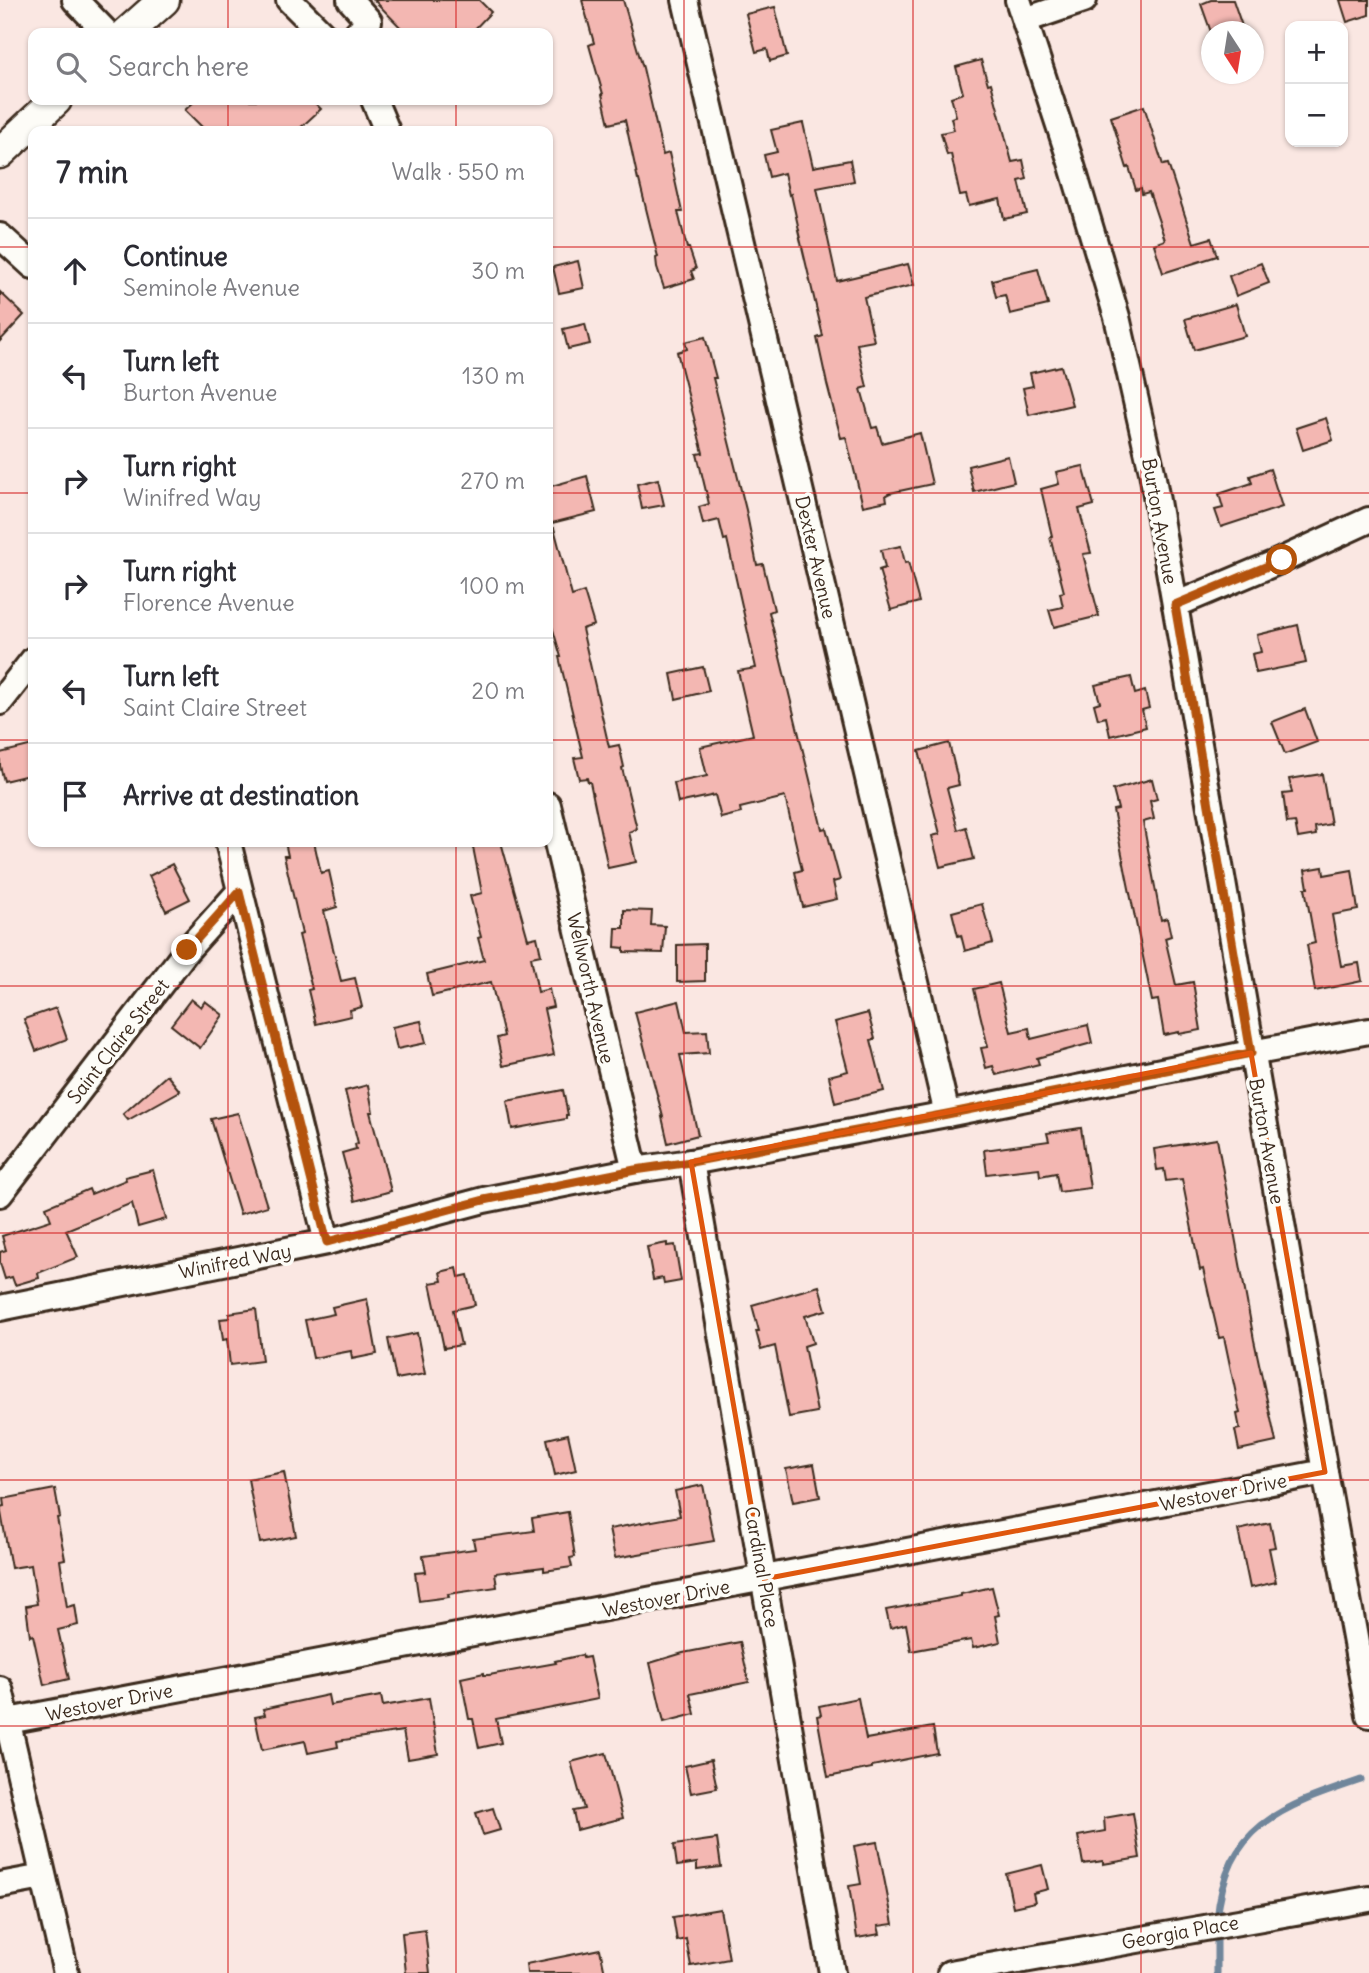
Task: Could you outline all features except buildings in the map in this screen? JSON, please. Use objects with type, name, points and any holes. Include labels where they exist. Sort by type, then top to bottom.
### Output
[{"type":"main road","points":[[133,28],[164,0]]},
{"type":"main road","points":[[0,153],[50,105]]},
{"type":"street","points":[[75,0],[102,28]]},
{"type":"street","points":[[289,0],[317,28]]},
{"type":"street","points":[[350,0],[369,21],[362,28]]},
{"type":"street","name":"Dexter Avenue","points":[[685,0],[947,1114]]},
{"type":"street","points":[[1021,10],[1084,0]]},
{"type":"street","name":"Burton Avenue","points":[[1021,10],[1070,159],[1117,317],[1152,472],[1251,1053],[1369,1715]]},
{"type":"street","points":[[376,105],[385,126]]},
{"type":"street","points":[[0,236],[28,261]]},
{"type":"street","points":[[1175,605],[1369,520]]},
{"type":"street","points":[[0,702],[28,666]]},
{"type":"street","name":"Wellworth Avenue","points":[[553,826],[635,1170]]},
{"type":"street","points":[[229,847],[327,1242]]},
{"type":"street","name":"Saint Claire Street","points":[[0,1194],[187,950],[239,892]]},
{"type":"street","name":"Winifred Way","points":[[0,1308],[327,1242],[484,1200],[947,1114],[1369,1031]]},
{"type":"street","name":"Cardinal Place","points":[[691,1162],[832,1973]]},
{"type":"street","name":"Westover Drive","points":[[8,1721],[1325,1472]]},
{"type":"street","points":[[0,1689],[66,1973]]},
{"type":"street","points":[[0,1885],[43,1877]]},
{"type":"street","name":"Georgia Place","points":[[950,1973],[1369,1899]]},
{"type":"highlighted area","points":[[1251,1053],[1325,1472],[764,1579],[691,1162]]},
{"type":"waterway","points":[[1217,1920],[1222,1888],[1232,1862],[1245,1841],[1283,1811],[1361,1780]]},
{"type":"waterway","points":[[1217,1932],[1217,1973]]},
{"type":"route","points":[[187,950],[239,892],[327,1242],[484,1200],[947,1114],[1251,1053],[1175,605],[1282,560]]}]
